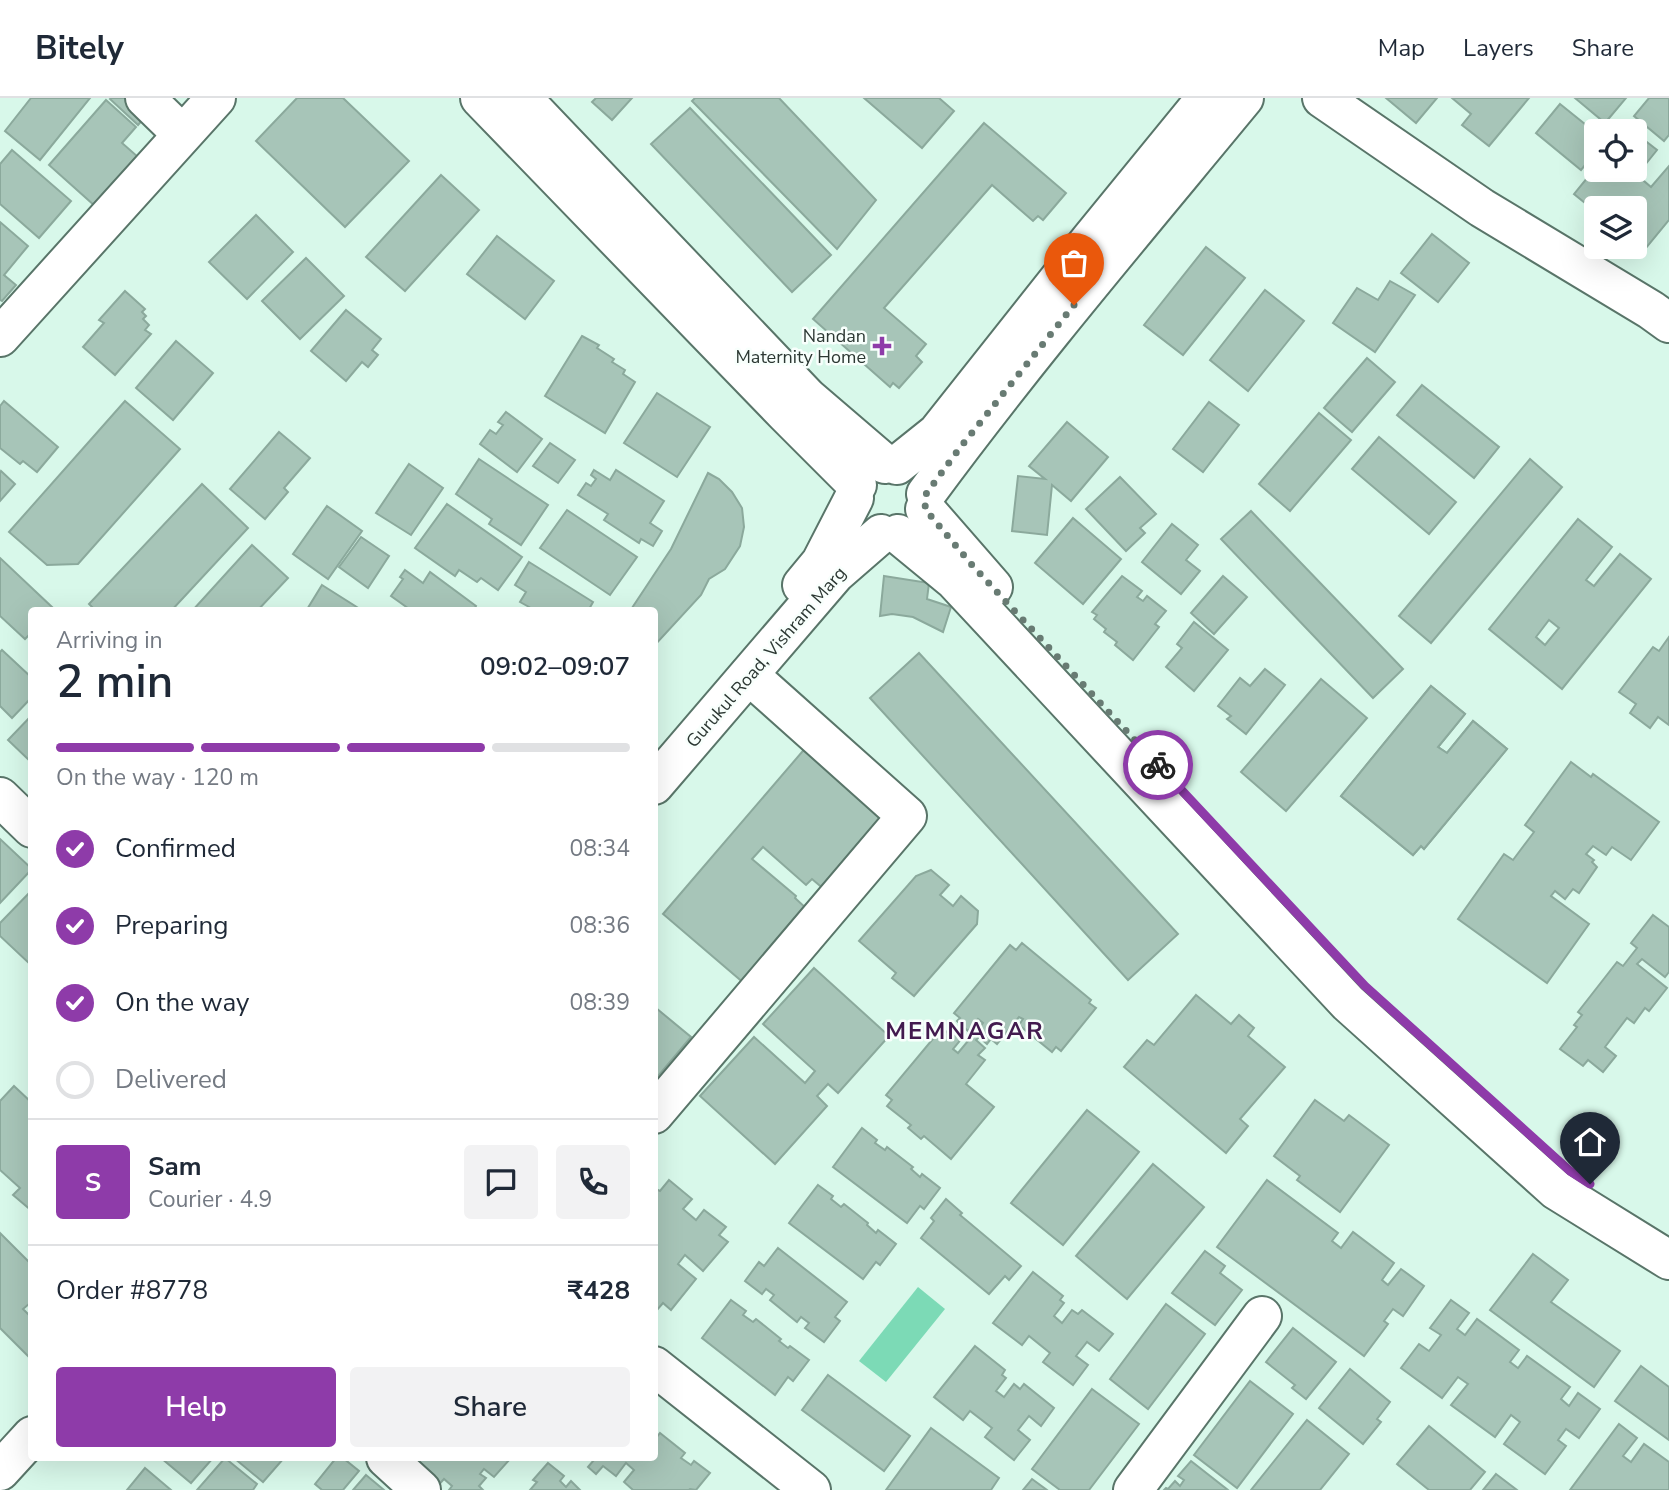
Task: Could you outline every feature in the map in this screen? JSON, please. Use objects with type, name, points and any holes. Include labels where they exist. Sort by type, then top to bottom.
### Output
[{"type":"street","points":[[145,98],[183,134]]},
{"type":"street","points":[[0,337],[216,98]]},
{"type":"street","points":[[480,98],[777,404],[874,478]]},
{"type":"street","points":[[522,98],[808,398],[874,478]]},
{"type":"street","name":"Gurukul Road, Vishram Marg","points":[[658,752],[821,562],[874,478],[937,433],[1206,98]]},
{"type":"street","name":"Gurukul Road, Vishram Marg","points":[[658,780],[835,574],[908,518],[959,449],[1244,98]]},
{"type":"street","points":[[1322,98],[1482,208],[1663,307]]},
{"type":"street","points":[[909,469],[922,482],[908,518],[870,529],[861,520],[857,511],[874,478],[909,469]]},
{"type":"street","points":[[908,518],[972,565],[1365,986],[1570,1171],[1669,1232]]},
{"type":"street","points":[[908,518],[954,580],[1348,1003],[1556,1190],[1669,1260]]},
{"type":"street","points":[[658,1109],[906,816],[749,675]]},
{"type":"street","points":[[0,797],[28,824]]},
{"type":"street","points":[[1133,1490],[1262,1316]]},
{"type":"street","points":[[658,1369],[811,1490]]},
{"type":"street","points":[[0,1471],[28,1440]]},
{"type":"street","points":[[10,1490],[37,1461]]},
{"type":"street","points":[[389,1461],[421,1490]]},
{"type":"green space","points":[[918,1287],[945,1309],[886,1382],[859,1361]]},
{"type":"building","points":[[31,98],[90,98],[40,160],[5,131]]},
{"type":"building","points":[[111,98],[137,98],[151,110],[138,125]]},
{"type":"building","points":[[297,98],[343,98],[409,161],[345,227],[256,141]]},
{"type":"building","points":[[596,98],[632,98],[612,120],[592,102]]},
{"type":"building","points":[[695,98],[779,98],[876,200],[837,249],[692,101]]},
{"type":"building","points":[[864,98],[939,98],[954,111],[922,148]]},
{"type":"building","points":[[1386,98],[1437,98],[1416,123]]},
{"type":"building","points":[[1452,98],[1529,98],[1489,146],[1462,125],[1471,114]]},
{"type":"building","points":[[1575,98],[1626,98],[1608,119],[1600,119]]},
{"type":"building","points":[[1649,98],[1669,98],[1669,135],[1664,141],[1647,127],[1647,119],[1638,119],[1634,116]]},
{"type":"building","points":[[106,100],[136,127],[122,143],[138,157],[95,206],[49,165]]},
{"type":"building","points":[[1560,104],[1584,123],[1584,166],[1581,170],[1536,133]]},
{"type":"building","points":[[690,108],[831,255],[792,292],[651,144]]},
{"type":"building","points":[[984,123],[1066,193],[1043,220],[1038,216],[1033,221],[992,185],[884,308],[926,344],[916,356],[922,362],[899,388],[893,383],[890,387],[813,319]]},
{"type":"building","points":[[1647,142],[1657,150],[1647,162]]},
{"type":"building","points":[[12,150],[71,201],[39,238],[0,204],[0,164]]},
{"type":"building","points":[[1669,166],[1669,220],[1647,247],[1647,196],[1584,196],[1584,202],[1574,194],[1584,182],[1645,182],[1651,187]]},
{"type":"building","points":[[441,175],[479,210],[405,291],[366,257]]},
{"type":"building","points":[[256,215],[293,252],[247,299],[209,262]]},
{"type":"building","points":[[0,222],[28,246],[4,275],[16,285],[2,301],[0,300]]},
{"type":"building","points":[[1432,234],[1469,263],[1438,302],[1401,273]]},
{"type":"building","points":[[497,236],[554,281],[525,319],[467,274]]},
{"type":"building","points":[[1206,247],[1245,278],[1183,355],[1144,325]]},
{"type":"building","points":[[306,258],[344,296],[300,339],[262,301]]},
{"type":"building","points":[[1390,281],[1415,295],[1375,352],[1333,323],[1357,288],[1378,300]]},
{"type":"building","points":[[1265,290],[1304,321],[1248,391],[1210,360]]},
{"type":"building","points":[[125,291],[145,309],[142,312],[146,316],[143,319],[149,325],[145,330],[151,334],[115,375],[83,347],[104,323],[99,320]]},
{"type":"building","points":[[346,310],[381,339],[372,350],[378,355],[368,367],[362,362],[346,381],[311,351]]},
{"type":"building","points":[[582,336],[599,345],[597,348],[614,359],[612,362],[625,370],[623,374],[635,382],[605,433],[545,396]]},
{"type":"building","points":[[176,341],[213,373],[173,420],[136,388]]},
{"type":"building","points":[[1367,358],[1395,382],[1352,432],[1324,408]]},
{"type":"building","points":[[1422,385],[1499,447],[1474,478],[1397,415]]},
{"type":"building","points":[[657,393],[710,427],[677,477],[624,443]]},
{"type":"building","points":[[4,401],[58,447],[37,472],[23,461],[20,464],[0,448],[0,406]]},
{"type":"building","points":[[125,401],[180,449],[78,564],[47,565],[9,532]]},
{"type":"building","points":[[1209,402],[1239,425],[1203,472],[1173,449]]},
{"type":"building","points":[[506,412],[542,439],[517,472],[480,444],[490,430],[496,434],[503,425],[498,422]]},
{"type":"building","points":[[1319,413],[1351,440],[1290,511],[1259,484]]},
{"type":"building","points":[[1067,422],[1108,457],[1071,501],[1052,485],[1047,535],[1012,531],[1018,476],[1045,479],[1029,466]]},
{"type":"building","points":[[279,432],[310,458],[284,488],[288,492],[265,519],[230,489]]},
{"type":"building","points":[[1379,437],[1456,502],[1429,534],[1352,469]]},
{"type":"building","points":[[550,443],[575,460],[558,483],[533,466]]},
{"type":"building","points":[[479,459],[548,505],[521,545],[489,524],[492,519],[456,494]]},
{"type":"building","points":[[1530,459],[1562,487],[1431,643],[1399,616]]},
{"type":"building","points":[[409,464],[443,488],[411,535],[376,513]]},
{"type":"building","points":[[594,470],[610,480],[616,470],[664,501],[650,523],[662,531],[653,546],[641,539],[639,543],[604,520],[608,514],[578,495],[586,483],[591,486],[596,479],[591,475]]},
{"type":"building","points":[[1,471],[15,484],[0,501],[0,473]]},
{"type":"building","points":[[708,473],[719,479],[732,492],[742,508],[744,527],[740,546],[725,569],[709,579],[701,595],[658,642],[658,607],[633,607],[671,549]]},
{"type":"building","points":[[1120,477],[1156,514],[1140,528],[1145,533],[1126,551],[1086,509]]},
{"type":"building","points":[[202,484],[248,528],[175,607],[92,607],[89,604]]},
{"type":"building","points":[[447,504],[522,557],[498,590],[481,578],[477,582],[459,570],[455,576],[415,548]]},
{"type":"building","points":[[327,506],[362,531],[328,579],[293,554]]},
{"type":"building","points":[[567,510],[637,557],[610,595],[540,548]]},
{"type":"building","points":[[1251,511],[1403,669],[1373,698],[1221,539]]},
{"type":"building","points":[[1073,518],[1121,559],[1083,604],[1035,563]]},
{"type":"building","points":[[1578,519],[1612,547],[1586,580],[1594,586],[1620,554],[1651,579],[1562,689],[1489,629]],"holes":[[[1549,620],[1559,628],[1545,645],[1536,637]]]},
{"type":"building","points":[[1172,524],[1198,545],[1186,560],[1200,571],[1181,594],[1142,562]]},
{"type":"building","points":[[361,537],[389,556],[368,588],[339,567]]},
{"type":"building","points":[[252,545],[288,578],[261,607],[196,607]]},
{"type":"building","points":[[0,558],[52,607],[28,607],[28,636],[25,639],[0,616]]},
{"type":"building","points":[[529,562],[593,602],[590,607],[529,607],[520,602],[526,592],[515,585]]},
{"type":"building","points":[[405,570],[423,583],[430,572],[476,606],[406,607],[391,596],[403,579],[400,577]]},
{"type":"building","points":[[884,576],[929,583],[927,599],[951,607],[943,632],[913,617],[892,614],[880,616]]},
{"type":"building","points":[[1122,576],[1142,591],[1137,597],[1143,601],[1147,596],[1166,611],[1155,624],[1159,627],[1133,660],[1115,645],[1117,642],[1104,632],[1106,629],[1094,619],[1097,615],[1092,612]]},
{"type":"building","points":[[1223,576],[1247,597],[1214,634],[1191,613]]},
{"type":"building","points":[[322,585],[357,607],[308,607]]},
{"type":"building","points":[[1194,622],[1228,650],[1194,691],[1166,667],[1182,648],[1177,644]]},
{"type":"building","points":[[1669,637],[1669,725],[1658,717],[1650,728],[1630,713],[1636,704],[1619,692],[1653,647],[1659,651]]},
{"type":"building","points":[[2,650],[28,674],[28,701],[12,718],[0,706]]},
{"type":"building","points":[[919,653],[1178,934],[1128,980],[870,698]]},
{"type":"building","points":[[1265,669],[1285,685],[1246,734],[1227,719],[1231,716],[1218,706],[1240,678],[1250,686]]},
{"type":"building","points":[[1321,679],[1367,718],[1286,811],[1241,772]]},
{"type":"building","points":[[1431,686],[1465,714],[1438,747],[1447,753],[1473,721],[1507,749],[1424,849],[1421,846],[1413,855],[1341,796]],"holes":[[[1410,780],[1419,788],[1405,805],[1396,797]]]},
{"type":"building","points":[[1431,686],[1465,714],[1438,747],[1447,753],[1473,721],[1507,749],[1424,849],[1421,846],[1413,855],[1341,796]]},
{"type":"building","points":[[28,719],[28,759],[8,740]]},
{"type":"building","points":[[808,745],[889,815],[825,890],[812,879],[806,885],[763,847],[752,859],[796,896],[808,910],[745,984],[663,914]]},
{"type":"building","points":[[1571,762],[1591,777],[1593,774],[1659,822],[1631,860],[1612,847],[1606,855],[1593,846],[1586,854],[1594,860],[1592,862],[1597,867],[1579,893],[1573,889],[1565,899],[1555,891],[1551,896],[1589,924],[1547,983],[1458,919],[1504,854],[1513,860],[1534,832],[1525,825]]},
{"type":"building","points":[[0,839],[28,865],[28,873],[0,903]]},
{"type":"building","points":[[931,870],[949,885],[940,895],[953,906],[961,896],[978,911],[977,924],[914,996],[892,978],[896,973],[859,941],[916,876]]},
{"type":"building","points":[[28,894],[28,962],[0,936],[0,923]]},
{"type":"building","points":[[1653,915],[1669,927],[1669,972],[1665,977],[1642,959],[1637,964],[1667,988],[1649,1011],[1645,1008],[1634,1023],[1627,1018],[1605,1047],[1616,1056],[1603,1072],[1588,1060],[1583,1066],[1560,1049],[1577,1027],[1574,1025],[1582,1015],[1578,1012],[1617,962],[1623,966],[1637,948],[1631,943]]},
{"type":"building","points":[[1022,943],[1091,1000],[1089,1003],[1096,1008],[1061,1051],[1056,1047],[1052,1052],[1019,1025],[1023,1019],[1019,1017],[997,1044],[991,1039],[987,1044],[979,1037],[976,1040],[985,1048],[978,1055],[985,1060],[966,1084],[994,1107],[951,1159],[924,1136],[921,1139],[908,1128],[911,1125],[887,1106],[892,1100],[886,1095],[942,1028],[948,1033],[952,1028],[963,1037],[953,1049],[958,1053],[983,1023],[978,1019],[968,1031],[957,1021],[960,1018],[954,1013],[1010,945],[1016,950]]},
{"type":"building","points":[[814,968],[889,1036],[838,1093],[828,1084],[817,1096],[827,1106],[775,1164],[700,1096],[754,1037],[805,1083],[815,1071],[763,1024]]},
{"type":"building","points":[[1196,995],[1231,1024],[1239,1015],[1254,1028],[1248,1036],[1285,1067],[1240,1119],[1248,1126],[1226,1153],[1124,1067],[1147,1040],[1154,1045]]},
{"type":"building","points":[[658,1010],[691,1037],[658,1076]]},
{"type":"building","points":[[14,1086],[28,1099],[28,1208],[13,1195],[20,1188],[0,1170],[0,1101]]},
{"type":"building","points":[[1315,1100],[1344,1121],[1349,1115],[1389,1145],[1340,1212],[1297,1180],[1300,1176],[1274,1156]]},
{"type":"building","points":[[1087,1110],[1139,1152],[1063,1245],[1011,1203]]},
{"type":"building","points":[[862,1128],[877,1140],[875,1143],[885,1150],[887,1147],[913,1167],[911,1169],[920,1177],[922,1174],[940,1188],[924,1209],[920,1206],[907,1223],[833,1167]]},
{"type":"building","points":[[1153,1164],[1204,1207],[1127,1299],[1076,1256]]},
{"type":"building","points":[[669,1180],[692,1199],[683,1209],[696,1220],[704,1210],[726,1227],[719,1235],[728,1242],[703,1271],[685,1255],[678,1264],[696,1279],[671,1310],[663,1303],[658,1309],[658,1190]]},
{"type":"building","points":[[1267,1180],[1338,1233],[1332,1241],[1341,1248],[1353,1232],[1394,1263],[1382,1280],[1388,1285],[1401,1269],[1424,1286],[1403,1316],[1393,1309],[1384,1321],[1388,1324],[1364,1356],[1217,1247]]},
{"type":"building","points":[[818,1185],[833,1196],[831,1199],[841,1207],[844,1204],[876,1233],[878,1230],[896,1244],[880,1265],[876,1262],[863,1279],[789,1223]]},
{"type":"building","points":[[946,1199],[962,1213],[960,1215],[1021,1266],[1009,1280],[1005,1276],[989,1294],[921,1238],[934,1221],[931,1218]]},
{"type":"building","points":[[0,1233],[28,1261],[28,1305],[23,1309],[28,1314],[28,1356],[0,1328]]},
{"type":"building","points":[[778,1248],[847,1302],[835,1317],[840,1321],[824,1342],[805,1328],[809,1323],[801,1317],[797,1322],[770,1300],[774,1295],[766,1289],[762,1294],[745,1281],[759,1262],[764,1266]]},
{"type":"building","points":[[1205,1251],[1225,1266],[1220,1273],[1242,1290],[1215,1325],[1172,1293]]},
{"type":"building","points":[[1533,1254],[1568,1280],[1551,1302],[1620,1351],[1594,1387],[1490,1310]]},
{"type":"building","points":[[1033,1272],[1063,1296],[1060,1300],[1064,1303],[1054,1316],[1062,1323],[1072,1310],[1078,1314],[1082,1310],[1113,1334],[1099,1351],[1087,1342],[1076,1356],[1088,1365],[1073,1385],[1043,1362],[1050,1353],[1029,1336],[1022,1345],[993,1323]]},
{"type":"building","points":[[731,1300],[746,1311],[743,1315],[753,1322],[756,1319],[788,1348],[790,1346],[809,1360],[793,1381],[788,1377],[775,1395],[702,1338]]},
{"type":"building","points":[[1451,1300],[1469,1313],[1457,1329],[1465,1335],[1477,1319],[1519,1350],[1510,1362],[1518,1368],[1527,1356],[1570,1387],[1561,1399],[1569,1406],[1578,1393],[1600,1409],[1579,1438],[1566,1429],[1558,1440],[1566,1446],[1545,1474],[1504,1444],[1520,1422],[1511,1415],[1495,1437],[1451,1405],[1468,1384],[1458,1377],[1442,1398],[1401,1368],[1419,1344],[1429,1351],[1441,1335],[1430,1328]]},
{"type":"building","points":[[1166,1304],[1205,1334],[1148,1409],[1110,1379]]},
{"type":"building","points":[[1293,1328],[1336,1362],[1306,1399],[1292,1388],[1295,1385],[1266,1362]]},
{"type":"building","points":[[975,1346],[1005,1370],[1002,1375],[1006,1378],[996,1391],[1004,1397],[1014,1384],[1020,1389],[1024,1384],[1054,1408],[1041,1426],[1029,1416],[1018,1430],[1030,1440],[1014,1460],[985,1437],[992,1428],[970,1411],[963,1420],[934,1397]]},
{"type":"building","points":[[1641,1366],[1669,1387],[1669,1440],[1615,1401]]},
{"type":"building","points":[[1350,1369],[1390,1402],[1377,1419],[1381,1422],[1363,1444],[1319,1408]]},
{"type":"building","points":[[828,1375],[910,1436],[884,1471],[802,1410]]},
{"type":"building","points":[[1250,1381],[1293,1414],[1237,1488],[1194,1455]]},
{"type":"building","points":[[1092,1389],[1139,1424],[1089,1490],[1060,1490],[1032,1469]]},
{"type":"building","points":[[1307,1420],[1349,1454],[1320,1490],[1251,1490]]},
{"type":"building","points":[[1619,1424],[1637,1438],[1623,1456],[1631,1462],[1644,1444],[1669,1462],[1669,1490],[1570,1490]]},
{"type":"building","points":[[1429,1426],[1485,1472],[1470,1490],[1429,1490],[1397,1464]]},
{"type":"building","points":[[931,1428],[999,1478],[991,1490],[886,1490]]},
{"type":"building","points":[[660,1433],[685,1453],[681,1458],[691,1465],[694,1461],[710,1473],[696,1490],[633,1490],[624,1482],[634,1470],[626,1463],[616,1476],[603,1466],[596,1474],[588,1467],[593,1461],[658,1461]]},
{"type":"building","points":[[165,1461],[210,1461],[191,1483]]},
{"type":"building","points":[[222,1461],[229,1461],[257,1484],[253,1490],[197,1490]]},
{"type":"building","points":[[238,1461],[281,1461],[263,1482]]},
{"type":"building","points":[[334,1461],[347,1461],[359,1471],[343,1490],[322,1490],[315,1484]]},
{"type":"building","points":[[394,1461],[508,1461],[494,1477],[484,1469],[480,1474],[486,1478],[479,1486],[483,1490],[449,1490],[452,1486],[444,1479],[434,1490]]},
{"type":"building","points":[[1191,1461],[1228,1490],[1164,1490],[1175,1481],[1180,1486],[1184,1480],[1178,1476]]},
{"type":"building","points":[[548,1463],[564,1476],[560,1481],[566,1487],[571,1481],[580,1490],[530,1490],[537,1482],[533,1480]]},
{"type":"building","points":[[145,1468],[171,1490],[127,1490]]},
{"type":"building","points":[[1496,1474],[1517,1490],[1483,1490]]},
{"type":"building","points":[[366,1475],[384,1490],[353,1490]]},
{"type":"building","points":[[1032,1479],[1047,1490],[1023,1490]]},
{"type":"way so far","points":[[1074,305],[926,494],[925,509],[972,565],[1158,765]]},
{"type":"place","name":"Nandan Maternity Home","points":[[882,346]]},
{"type":"district","name":"MEMNAGAR","points":[[965,1031]]},
{"type":"route","points":[[1158,765],[1365,986],[1570,1171],[1590,1184]]}]
